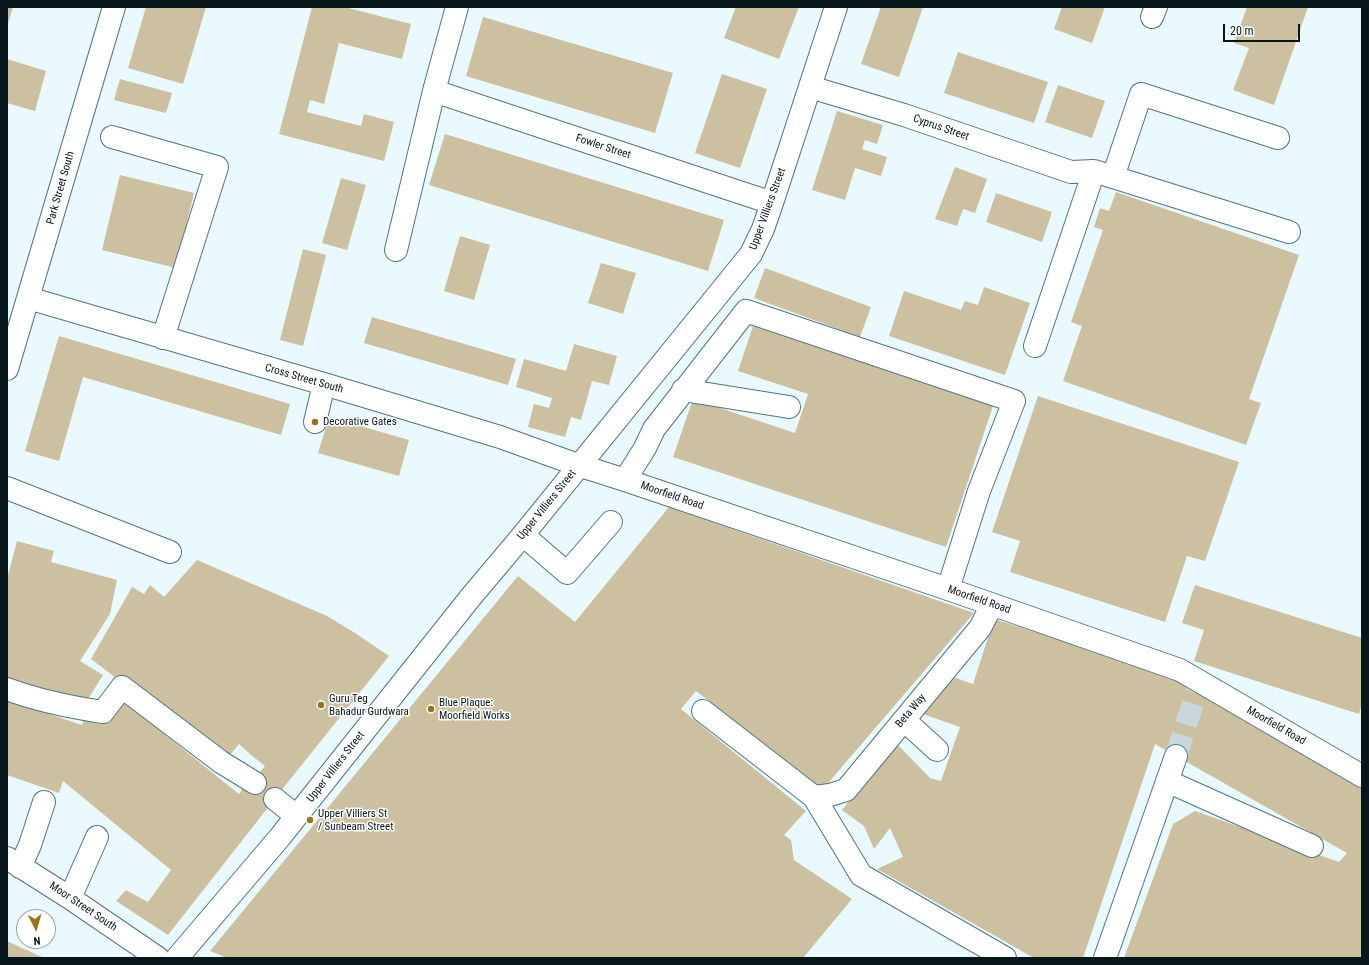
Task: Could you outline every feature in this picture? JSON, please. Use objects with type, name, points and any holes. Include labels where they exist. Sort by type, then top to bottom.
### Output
[{"type":"street","name":"Park Street South","points":[[7,369],[114,7]]},
{"type":"street","points":[[396,250],[434,91],[457,7]]},
{"type":"street","name":"Upper Villiers Street","points":[[177,958],[296,816],[470,598],[751,254],[763,229],[772,203],[836,7]]},
{"type":"street","name":"Cyprus Street","points":[[810,87],[904,116],[1071,172],[1103,174]]},
{"type":"street","name":"Fowler Street","points":[[434,91],[772,203]]},
{"type":"street","points":[[1035,346],[1103,174],[1142,94],[1278,138]]},
{"type":"street","points":[[112,137],[217,167],[163,338]]},
{"type":"street","points":[[1103,174],[1289,232]]},
{"type":"street","name":"Cross Street South","points":[[28,298],[500,437],[578,465]]},
{"type":"street","points":[[626,480],[645,448],[654,429],[746,311],[1014,401],[979,491],[948,589]]},
{"type":"street","points":[[315,422],[324,384]]},
{"type":"street","points":[[683,390],[789,407]]},
{"type":"street","name":"Moorfield Road","points":[[578,465],[948,589],[1180,670],[1199,684],[1362,776]]},
{"type":"street","points":[[7,488],[170,552]]},
{"type":"street","points":[[523,535],[568,573],[611,522]]},
{"type":"street","name":"Beta Way","points":[[814,797],[830,795],[846,790],[980,628],[992,604]]},
{"type":"street","points":[[7,689],[22,695],[67,707],[103,712],[122,687],[222,762],[255,783]]},
{"type":"street","points":[[703,711],[814,797],[860,875],[1005,958]]},
{"type":"street","points":[[904,720],[937,750]]},
{"type":"street","points":[[1105,958],[1176,756]]},
{"type":"street","points":[[1167,781],[1312,846]]},
{"type":"street","points":[[275,799],[296,816]]},
{"type":"street","points":[[14,863],[30,845],[44,802]]},
{"type":"street","points":[[70,898],[97,837]]},
{"type":"street","name":"Moor Street South","points":[[14,863],[70,898],[158,958]]},
{"type":"building","points":[[7,7],[13,7],[7,27]]},
{"type":"building","points":[[146,7],[206,7],[183,84],[128,68]]},
{"type":"building","points":[[312,7],[344,7],[411,24],[402,59],[339,43],[324,104],[310,100],[307,112],[361,126],[364,114],[394,122],[384,161],[279,134]]},
{"type":"building","points":[[736,7],[799,7],[779,59],[724,38]]},
{"type":"building","points":[[881,7],[923,7],[899,77],[861,64]]},
{"type":"building","points":[[1062,7],[1105,7],[1092,43],[1054,29]]},
{"type":"building","points":[[1247,7],[1308,7],[1274,105],[1233,90],[1249,48],[1234,43]]},
{"type":"building","points":[[483,17],[673,73],[655,133],[466,76]]},
{"type":"building","points":[[958,52],[1048,82],[1034,123],[944,93]]},
{"type":"building","points":[[7,59],[46,71],[35,111],[7,103]]},
{"type":"building","points":[[722,74],[767,89],[740,168],[695,153]]},
{"type":"building","points":[[120,79],[172,93],[166,113],[114,100]]},
{"type":"building","points":[[1058,85],[1105,101],[1092,138],[1045,122]]},
{"type":"building","points":[[837,111],[883,125],[877,144],[865,140],[862,149],[887,157],[881,176],[855,168],[845,200],[812,190]]},
{"type":"building","points":[[445,134],[724,220],[708,271],[429,185]]},
{"type":"building","points":[[955,167],[987,179],[975,213],[963,209],[957,226],[935,219]]},
{"type":"building","points":[[120,175],[194,193],[176,268],[102,250]]},
{"type":"building","points":[[341,178],[366,185],[347,250],[322,243]]},
{"type":"building","points":[[1116,192],[1299,255],[1249,399],[1261,403],[1246,445],[1063,381],[1082,326],[1071,322],[1103,230],[1094,227],[1100,208],[1109,211]]},
{"type":"building","points":[[996,193],[1052,212],[1042,242],[986,222]]},
{"type":"building","points":[[460,236],[490,245],[474,300],[444,291]]},
{"type":"building","points":[[303,249],[326,255],[303,346],[280,340]]},
{"type":"building","points":[[601,263],[636,273],[623,314],[588,303]]},
{"type":"building","points":[[765,268],[871,307],[860,337],[754,298]]},
{"type":"building","points":[[984,287],[1030,303],[1005,375],[889,336],[904,291],[961,310],[965,301],[978,305]]},
{"type":"building","points":[[372,317],[516,359],[508,385],[364,343]]},
{"type":"building","points":[[753,326],[993,406],[946,547],[673,457],[693,399],[795,433],[808,394],[738,371]]},
{"type":"building","points":[[59,336],[290,404],[281,435],[83,377],[59,461],[25,451]]},
{"type":"building","points":[[574,344],[617,356],[609,385],[592,381],[581,420],[571,417],[565,437],[528,427],[534,404],[549,408],[552,398],[516,387],[524,359],[566,371]]},
{"type":"building","points":[[1038,396],[1239,462],[1205,561],[1187,556],[1165,622],[1010,572],[1020,541],[992,532]]},
{"type":"building","points":[[329,417],[409,440],[399,476],[318,453]]},
{"type":"building","points":[[669,507],[974,613],[823,789],[696,691],[681,709],[806,811],[784,835],[791,840],[794,860],[852,899],[803,958],[227,958],[210,951],[518,576],[575,622]]},
{"type":"building","points":[[17,541],[54,551],[51,562],[117,580],[110,614],[80,661],[103,675],[85,704],[7,678],[7,579]]},
{"type":"building","points":[[197,560],[327,616],[389,656],[168,935],[116,901],[126,890],[148,902],[171,870],[63,781],[59,793],[7,775],[7,700],[82,725],[86,714],[109,722],[122,700],[239,794],[247,781],[255,779],[265,766],[239,744],[225,761],[91,659],[132,587],[144,594],[150,585],[164,597]]},
{"type":"building","points":[[1195,585],[1362,638],[1362,704],[1359,714],[1194,661],[1204,630],[1182,623]]},
{"type":"building","points":[[994,619],[1179,676],[1362,782],[1362,958],[1124,958],[1173,824],[1195,811],[1339,862],[1347,853],[1155,744],[1083,958],[1034,958],[877,869],[903,857],[890,828],[874,849],[864,826],[842,810],[896,743],[930,778],[941,781],[960,727],[920,713],[950,676],[973,684]]},
{"type":"building","points":[[7,941],[16,945],[16,949],[24,949],[44,958],[7,958]]},
{"type":"tunnel","points":[[1176,756],[1198,687]]},
{"type":"place","name":"Decorative Gates","points":[[315,422]]},
{"type":"place","name":"Guru Teg Bahadur Gurdwara","points":[[321,705]]},
{"type":"place","name":"Blue Plaque: Moorfield Works","points":[[431,709]]},
{"type":"place","name":"Upper Villiers St / Sunbeam Street","points":[[310,820]]}]
